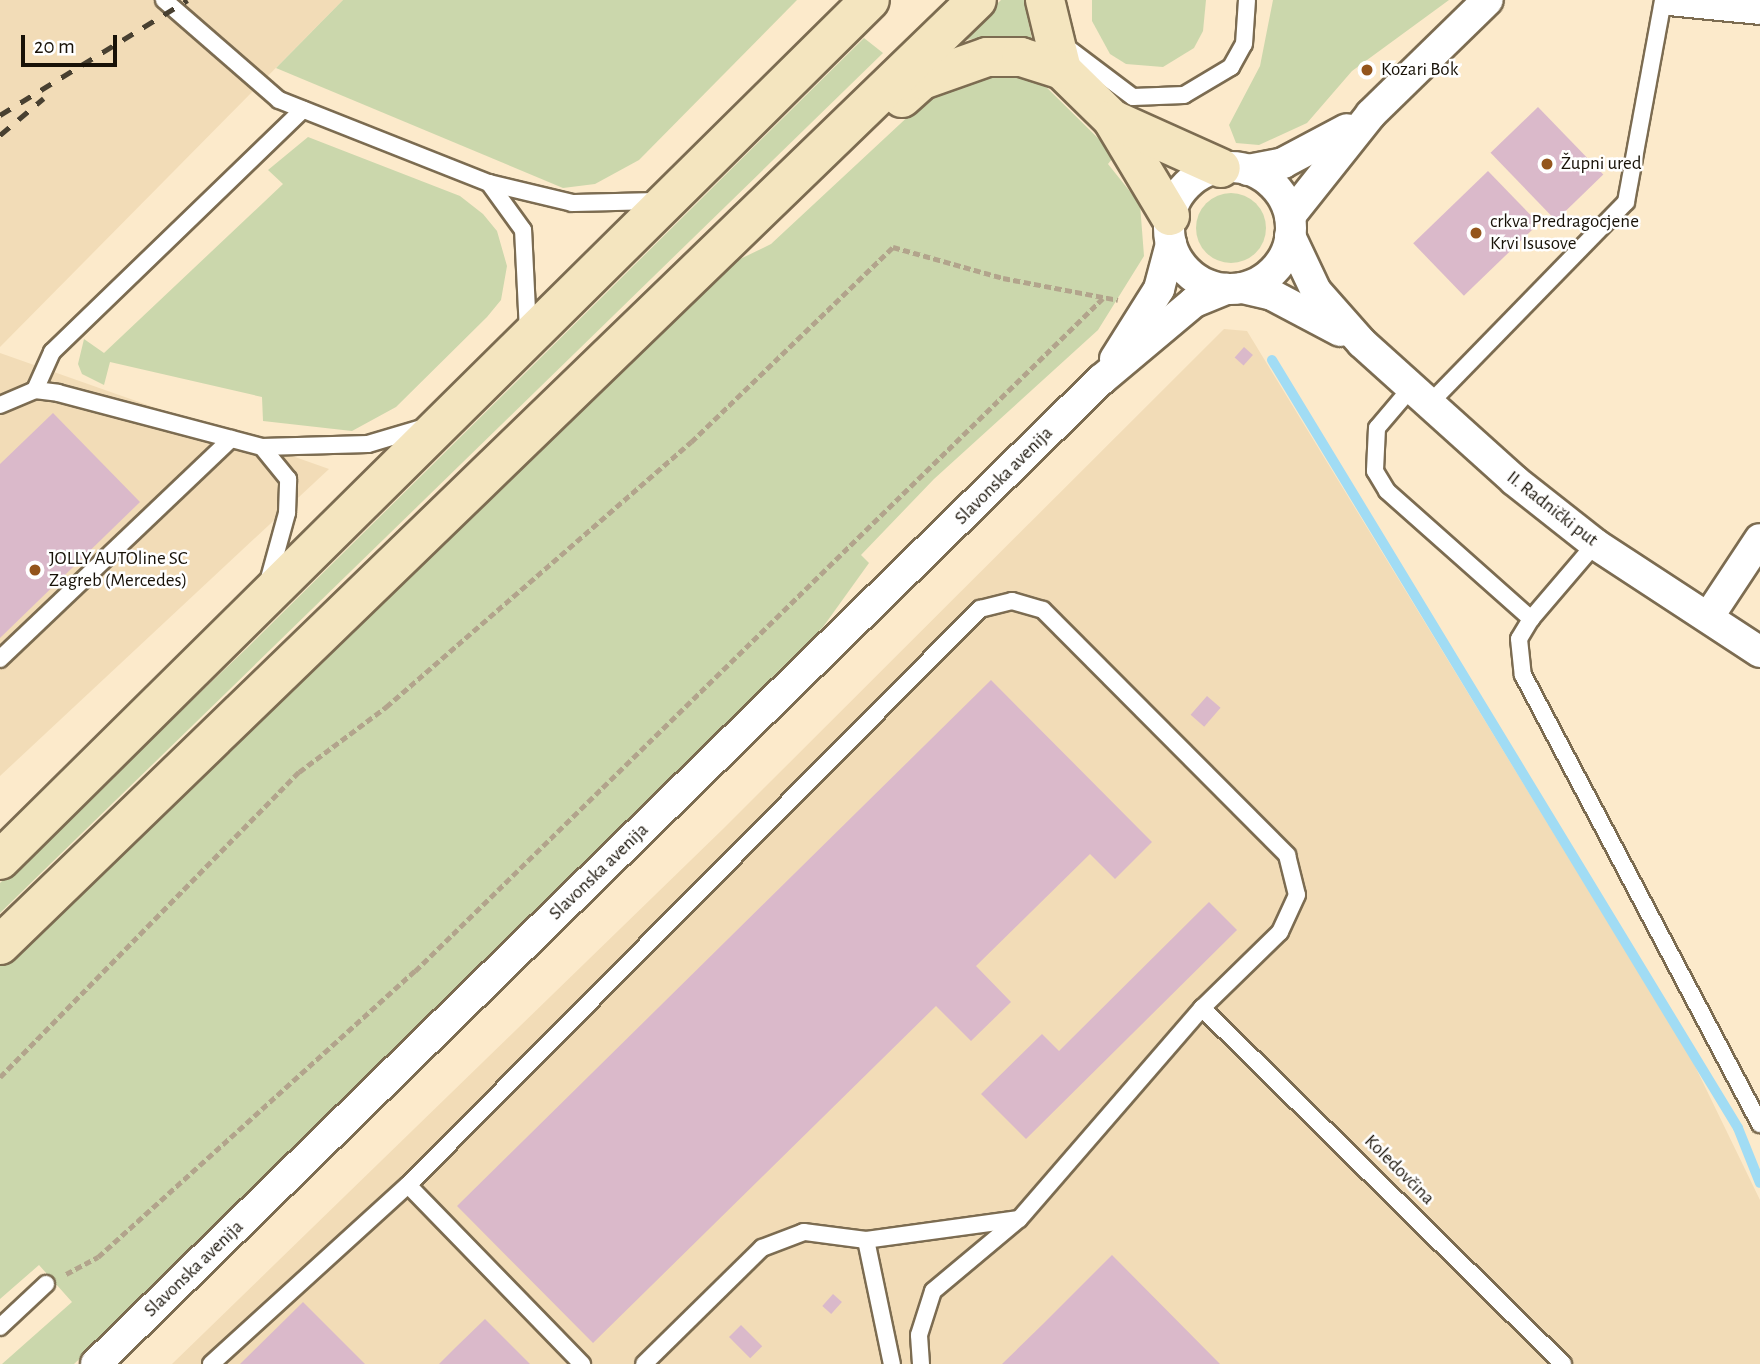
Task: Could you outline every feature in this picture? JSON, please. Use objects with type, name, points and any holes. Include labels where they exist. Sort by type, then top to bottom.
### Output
[{"type":"main road","points":[[0,860],[262,606],[870,0]]},
{"type":"main road","points":[[0,944],[974,1]]},
{"type":"main road","points":[[1050,10],[1062,70]]},
{"type":"main road","points":[[831,140],[863,127],[922,80],[952,66],[1021,58],[1062,70],[1112,119],[1170,230]]},
{"type":"main road","points":[[1112,119],[1234,169]]},
{"type":"main road","points":[[0,846],[34,827]]},
{"type":"street","points":[[1371,114],[1317,148],[1188,184],[1170,230],[1188,273],[1234,288],[1271,273],[1290,226],[1371,114],[1488,0]]},
{"type":"street","points":[[1670,0],[1760,9]]},
{"type":"street","points":[[1234,169],[1275,187],[1290,226]]},
{"type":"street","name":"II. Radnički put","points":[[1290,226],[1309,281],[1362,343],[1420,396],[1595,544],[1709,616],[1760,652]]},
{"type":"street","name":"Slavonska avenija","points":[[1101,380],[1159,289],[1170,230]]},
{"type":"street","name":"II. Radnički put","points":[[1234,288],[1298,306],[1362,343]]},
{"type":"street","name":"Slavonska avenija","points":[[96,1364],[1101,380],[1194,302],[1234,288]]},
{"type":"street","points":[[1709,616],[1760,539]]},
{"type":"lane","points":[[1050,10],[1107,82],[1133,97],[1157,99],[1184,95],[1231,67],[1244,44],[1247,0]]},
{"type":"lane","points":[[1531,619],[1387,491],[1375,471],[1377,428],[1420,396],[1626,202],[1662,0]]},
{"type":"lane","points":[[171,3],[239,69],[303,110],[489,183],[572,203],[668,201]]},
{"type":"lane","points":[[35,390],[52,352],[303,110]]},
{"type":"lane","points":[[489,183],[523,230],[530,281],[527,340]]},
{"type":"lane","points":[[0,405],[35,390],[262,447],[368,444],[448,420]]},
{"type":"lane","points":[[0,659],[231,439]]},
{"type":"lane","points":[[262,447],[288,479],[287,513],[262,606]]},
{"type":"lane","points":[[1595,544],[1531,619],[1518,639],[1523,675],[1760,1124]]},
{"type":"lane","points":[[211,1364],[408,1185],[980,609],[1012,601],[1043,610],[1287,855],[1297,895],[1280,932],[1202,1009],[1019,1219],[933,1291],[919,1335],[920,1364]]},
{"type":"lane","name":"Koledovčina","points":[[1202,1009],[1563,1364]]},
{"type":"lane","points":[[408,1185],[582,1364]]},
{"type":"lane","points":[[644,1364],[762,1248],[804,1232],[866,1240],[1019,1219]]},
{"type":"lane","points":[[866,1240],[892,1364]]},
{"type":"lane","points":[[0,1327],[46,1284]]},
{"type":"path","points":[[0,1077],[299,772],[386,707],[691,442],[892,247],[1129,302]]},
{"type":"path","points":[[46,1284],[98,1257],[415,971],[1104,297]]},
{"type":"shaded area","points":[[0,0],[343,0],[0,347]]},
{"type":"shaded area","points":[[1224,329],[1247,331],[1692,1060],[1760,1200],[1760,1364],[172,1364],[724,828]]},
{"type":"shaded area","points":[[0,353],[329,469],[0,776]]},
{"type":"green space","points":[[343,0],[797,0],[639,160],[595,184],[563,188],[276,68]]},
{"type":"green space","points":[[1001,0],[1024,0],[1033,44],[986,37],[959,41]]},
{"type":"green space","points":[[1092,0],[1206,0],[1203,31],[1194,48],[1163,67],[1126,64],[1110,54],[1092,21]]},
{"type":"green space","points":[[1273,0],[1449,0],[1352,71],[1307,123],[1259,145],[1236,143],[1229,125],[1260,66]]},
{"type":"green space","points":[[864,38],[883,53],[0,913],[0,883],[247,648]]},
{"type":"green space","points":[[985,68],[1032,73],[1115,155],[1108,164],[1140,204],[1144,256],[1098,330],[934,479],[861,555],[869,563],[823,627],[143,1300],[74,1364],[2,1364],[72,1302],[39,1265],[0,1299],[0,965],[732,263],[771,244],[943,84]]},
{"type":"green space","points":[[308,137],[460,196],[483,214],[497,231],[507,266],[501,300],[487,317],[396,407],[352,431],[263,421],[262,397],[110,362],[104,385],[82,374],[78,364],[84,339],[104,353],[283,184],[268,170]]},
{"type":"green space","points":[[1238,193],[1251,199],[1260,208],[1264,214],[1264,242],[1256,253],[1245,261],[1224,263],[1206,253],[1198,242],[1196,221],[1206,203],[1217,195]]},
{"type":"building","name":"Župni ured","points":[[1538,107],[1603,175],[1556,220],[1491,153]]},
{"type":"building","name":"crkva Predragocjene Krvi Isusove","points":[[1488,171],[1539,224],[1464,296],[1413,243]]},
{"type":"building","points":[[1244,347],[1253,355],[1244,365],[1235,357]]},
{"type":"building","name":"JOLLY AUTOline SC Zagreb (Mercedes)","points":[[53,413],[140,502],[0,638],[0,464]]},
{"type":"building","points":[[991,680],[1152,842],[1115,879],[1090,854],[976,966],[1011,1002],[971,1041],[936,1006],[593,1343],[457,1206]]},
{"type":"building","points":[[1207,696],[1221,708],[1204,727],[1191,715]]},
{"type":"building","points":[[1209,902],[1237,930],[1026,1139],[981,1094],[1042,1034],[1059,1051]]},
{"type":"building","points":[[1112,1255],[1220,1364],[1002,1364],[1044,1323]]},
{"type":"building","points":[[833,1294],[842,1302],[831,1314],[822,1306]]},
{"type":"building","points":[[303,1302],[365,1364],[240,1364]]},
{"type":"building","points":[[485,1319],[530,1364],[439,1364],[455,1348]]},
{"type":"building","points":[[741,1325],[762,1346],[750,1358],[729,1337]]},
{"type":"waterway","points":[[1272,360],[1738,1128],[1760,1183]]},
{"type":"railway","points":[[0,115],[188,0]]},
{"type":"railway","points":[[0,135],[44,98]]},
{"type":"place","name":"Kozari Bok","points":[[1367,70]]},
{"type":"place","name":"Župni ured","points":[[1547,164]]},
{"type":"place","name":"crkva Predragocjene Krvi Isusove","points":[[1476,233]]},
{"type":"place","name":"JOLLY AUTOline SC Zagreb (Mercedes)","points":[[35,570]]}]
